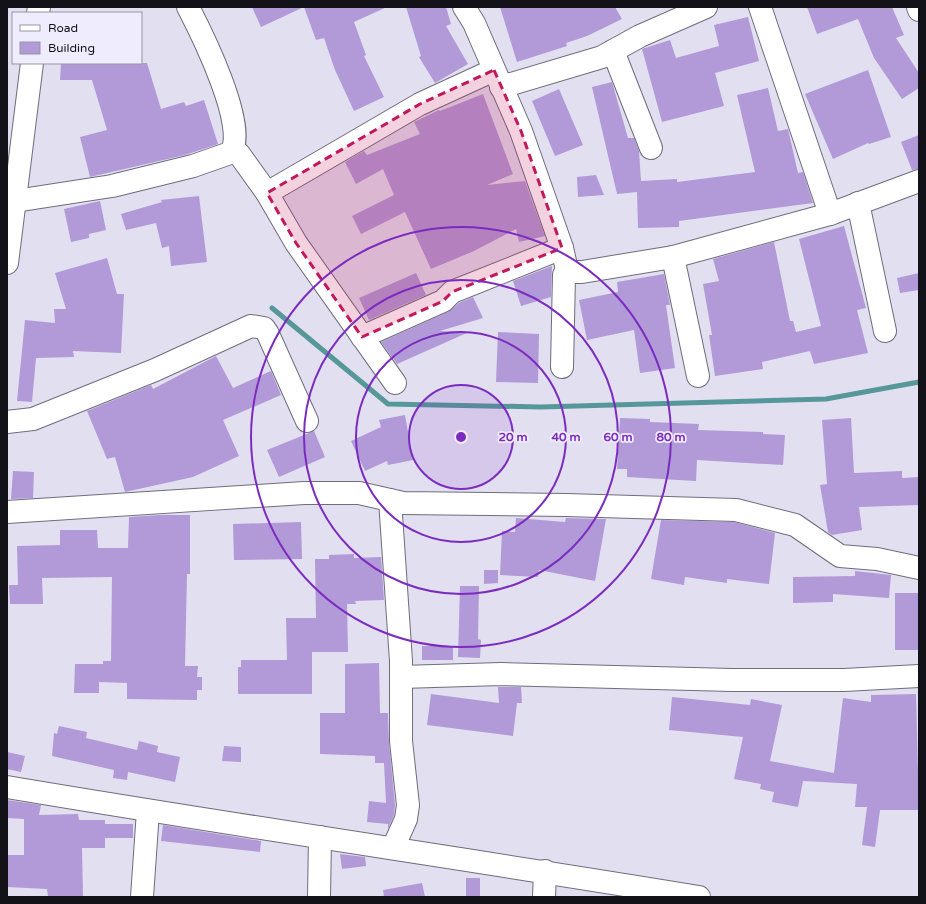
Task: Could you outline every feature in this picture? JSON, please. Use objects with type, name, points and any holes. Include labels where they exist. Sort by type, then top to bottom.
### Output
[{"type":"street","points":[[15,201],[112,186],[200,164],[230,153],[233,149],[233,122],[227,98],[204,35],[188,7]]},
{"type":"street","points":[[464,7],[474,23],[520,131],[562,248],[567,270],[564,275],[562,367]]},
{"type":"street","points":[[267,193],[420,104],[498,78],[602,57],[640,36],[706,7]]},
{"type":"street","points":[[760,7],[830,214]]},
{"type":"street","points":[[613,50],[650,148]]},
{"type":"street","points":[[7,263],[32,64]]},
{"type":"street","points":[[233,149],[239,154],[267,193],[296,243],[395,383]]},
{"type":"street","points":[[567,270],[570,272],[582,272],[673,257],[830,214],[919,181]]},
{"type":"street","points":[[858,203],[885,331]]},
{"type":"street","points":[[362,337],[443,301],[452,292],[562,248]]},
{"type":"street","points":[[673,257],[698,376]]},
{"type":"street","points":[[7,422],[33,418],[155,370],[251,326],[264,328],[268,334],[307,421]]},
{"type":"street","points":[[7,512],[304,493],[359,493],[403,504],[566,505],[736,510],[795,525],[840,556],[878,559],[919,568]]},
{"type":"street","points":[[390,500],[401,677],[401,741],[408,805],[406,819],[393,848]]},
{"type":"street","points":[[401,677],[501,674],[732,680],[844,680],[919,676]]},
{"type":"street","points":[[7,787],[148,811],[393,848],[699,897]]},
{"type":"street","points":[[142,897],[148,811]]},
{"type":"street","points":[[319,897],[320,837]]},
{"type":"street","points":[[544,897],[545,872]]},
{"type":"highlighted area","points":[[494,70],[521,131],[562,248],[452,292],[443,301],[362,337],[296,243],[267,193],[420,104]]},
{"type":"building","points":[[252,7],[304,7],[261,27]]},
{"type":"building","points":[[304,7],[387,7],[354,22],[366,55],[364,56],[384,97],[354,111],[335,70],[324,38],[316,40]]},
{"type":"building","points":[[406,7],[446,7],[451,24],[446,26],[468,64],[435,83],[419,57],[421,56]]},
{"type":"building","points":[[500,7],[615,7],[622,19],[587,36],[566,43],[567,46],[517,62]]},
{"type":"building","points":[[807,7],[892,7],[904,35],[896,38],[919,73],[919,88],[902,99],[874,58],[858,19],[817,34]]},
{"type":"building","points":[[748,17],[759,61],[715,73],[724,106],[662,122],[642,49],[670,40],[676,58],[719,46],[714,25]]},
{"type":"building","points":[[147,63],[161,109],[184,102],[186,106],[204,100],[218,144],[185,155],[90,177],[80,137],[107,130],[92,80],[60,80],[61,64]]},
{"type":"building","points":[[868,70],[891,137],[869,144],[868,143],[833,159],[805,94]]},
{"type":"building","points":[[612,82],[628,138],[634,138],[639,151],[641,181],[677,179],[677,182],[755,172],[737,95],[768,88],[778,131],[788,129],[798,173],[803,172],[813,203],[679,221],[679,227],[638,228],[637,192],[617,194],[592,87]]},
{"type":"building","points":[[559,89],[583,145],[555,156],[532,101]]},
{"type":"building","points":[[483,94],[513,174],[487,185],[525,181],[545,236],[519,242],[516,229],[474,251],[431,269],[405,212],[361,234],[352,216],[394,195],[383,169],[356,184],[345,162],[364,151],[367,155],[420,134],[414,122],[439,110],[440,111]]},
{"type":"building","points":[[919,135],[919,169],[912,170],[901,142]]},
{"type":"building","points":[[596,175],[604,195],[578,197],[577,177]]},
{"type":"building","points":[[199,196],[207,262],[171,266],[169,246],[162,248],[156,223],[126,230],[121,214],[162,202],[161,200]]},
{"type":"building","points":[[100,201],[106,230],[89,234],[89,238],[71,242],[64,209]]},
{"type":"building","points":[[844,226],[866,308],[857,310],[868,353],[814,364],[810,351],[762,362],[763,369],[715,376],[709,335],[712,335],[703,284],[719,281],[713,259],[774,242],[790,321],[793,321],[796,332],[821,326],[799,239]]},
{"type":"building","points":[[107,258],[117,294],[124,294],[121,353],[73,351],[74,357],[36,358],[32,402],[17,401],[25,320],[55,323],[54,309],[66,309],[55,273]]},
{"type":"building","points":[[552,266],[551,297],[521,306],[513,281]]},
{"type":"building","points":[[416,273],[426,295],[369,320],[359,298]]},
{"type":"building","points":[[919,273],[919,290],[900,293],[897,278]]},
{"type":"building","points":[[664,274],[670,305],[666,305],[675,368],[640,373],[634,330],[587,340],[579,300],[618,292],[617,282]]},
{"type":"building","points":[[473,297],[483,318],[440,331],[469,332],[397,364],[381,342],[448,312],[459,303]]},
{"type":"building","points":[[498,332],[539,334],[538,383],[496,382]]},
{"type":"building","points":[[216,356],[233,388],[271,371],[281,395],[223,420],[239,456],[193,477],[125,492],[115,457],[107,459],[87,411],[151,385],[153,389]]},
{"type":"building","points":[[405,415],[413,460],[388,465],[387,461],[365,471],[351,441],[381,427],[379,420]]},
{"type":"building","points":[[620,418],[650,419],[650,422],[699,424],[698,430],[763,432],[763,434],[785,435],[783,465],[697,460],[696,481],[627,477],[627,469],[617,469]]},
{"type":"building","points":[[851,418],[854,473],[902,471],[902,478],[919,477],[919,505],[859,507],[862,530],[832,535],[828,532],[820,485],[827,484],[822,420]]},
{"type":"building","points":[[314,431],[325,457],[279,477],[267,450]]},
{"type":"building","points":[[13,471],[34,472],[33,498],[11,499]]},
{"type":"building","points":[[190,515],[190,574],[187,574],[185,666],[198,666],[197,677],[202,677],[202,690],[197,690],[197,700],[127,699],[127,683],[99,682],[99,693],[74,693],[75,664],[103,664],[103,661],[111,661],[112,577],[42,578],[43,604],[10,604],[9,585],[18,585],[17,546],[60,545],[60,530],[97,530],[98,548],[128,548],[129,517]]},
{"type":"building","points":[[516,518],[565,522],[566,518],[606,519],[595,581],[539,570],[538,577],[500,575],[502,531],[515,532]]},
{"type":"building","points":[[661,520],[734,522],[775,533],[769,584],[727,579],[727,583],[685,577],[684,585],[651,579]]},
{"type":"building","points":[[301,522],[302,559],[234,560],[233,524]]},
{"type":"building","points":[[354,554],[354,558],[381,557],[384,600],[355,601],[356,604],[347,604],[348,652],[312,652],[312,694],[238,694],[238,667],[241,667],[241,660],[287,660],[286,618],[316,618],[315,559],[329,559],[329,555]]},
{"type":"building","points":[[484,570],[498,570],[498,583],[484,584]]},
{"type":"building","points":[[855,571],[891,575],[889,598],[833,594],[833,602],[793,603],[793,577],[855,576]]},
{"type":"building","points":[[460,586],[479,586],[478,639],[481,640],[480,658],[458,657]]},
{"type":"building","points":[[895,593],[919,593],[919,650],[895,650]]},
{"type":"building","points":[[422,646],[453,646],[453,660],[422,660]]},
{"type":"building","points":[[379,663],[380,713],[388,713],[389,742],[395,805],[394,815],[388,829],[388,824],[367,822],[369,801],[386,803],[384,763],[375,763],[375,756],[320,754],[320,713],[345,713],[345,664]]},
{"type":"building","points":[[498,687],[521,687],[522,703],[517,703],[513,736],[427,725],[431,694],[499,703]]},
{"type":"building","points":[[916,694],[919,810],[880,810],[875,847],[862,845],[867,807],[855,807],[857,784],[803,781],[798,807],[772,802],[774,792],[760,789],[761,784],[734,779],[743,737],[669,730],[672,697],[750,705],[751,699],[782,705],[770,761],[834,773],[843,698],[871,702],[871,695]]},
{"type":"building","points":[[59,726],[87,732],[86,738],[137,750],[139,741],[158,746],[157,752],[180,757],[175,782],[128,772],[127,780],[113,778],[114,770],[52,756],[54,733],[57,734]]},
{"type":"building","points":[[224,746],[241,747],[241,762],[222,761]]},
{"type":"building","points":[[7,752],[25,756],[21,772],[7,769]]},
{"type":"building","points":[[7,800],[41,805],[39,815],[78,814],[79,820],[105,820],[105,824],[133,824],[133,838],[105,838],[105,848],[82,848],[83,897],[48,897],[47,889],[7,887],[7,855],[24,855],[24,819],[7,818]]},
{"type":"building","points":[[163,825],[261,841],[260,852],[161,841]]},
{"type":"building","points":[[340,854],[365,857],[366,866],[342,869]]},
{"type":"building","points":[[466,878],[480,878],[480,897],[466,897]]},
{"type":"building","points":[[422,883],[425,897],[384,897],[383,890]]},
{"type":"waterway","points":[[272,308],[388,404],[541,407],[826,399],[919,382]]}]
